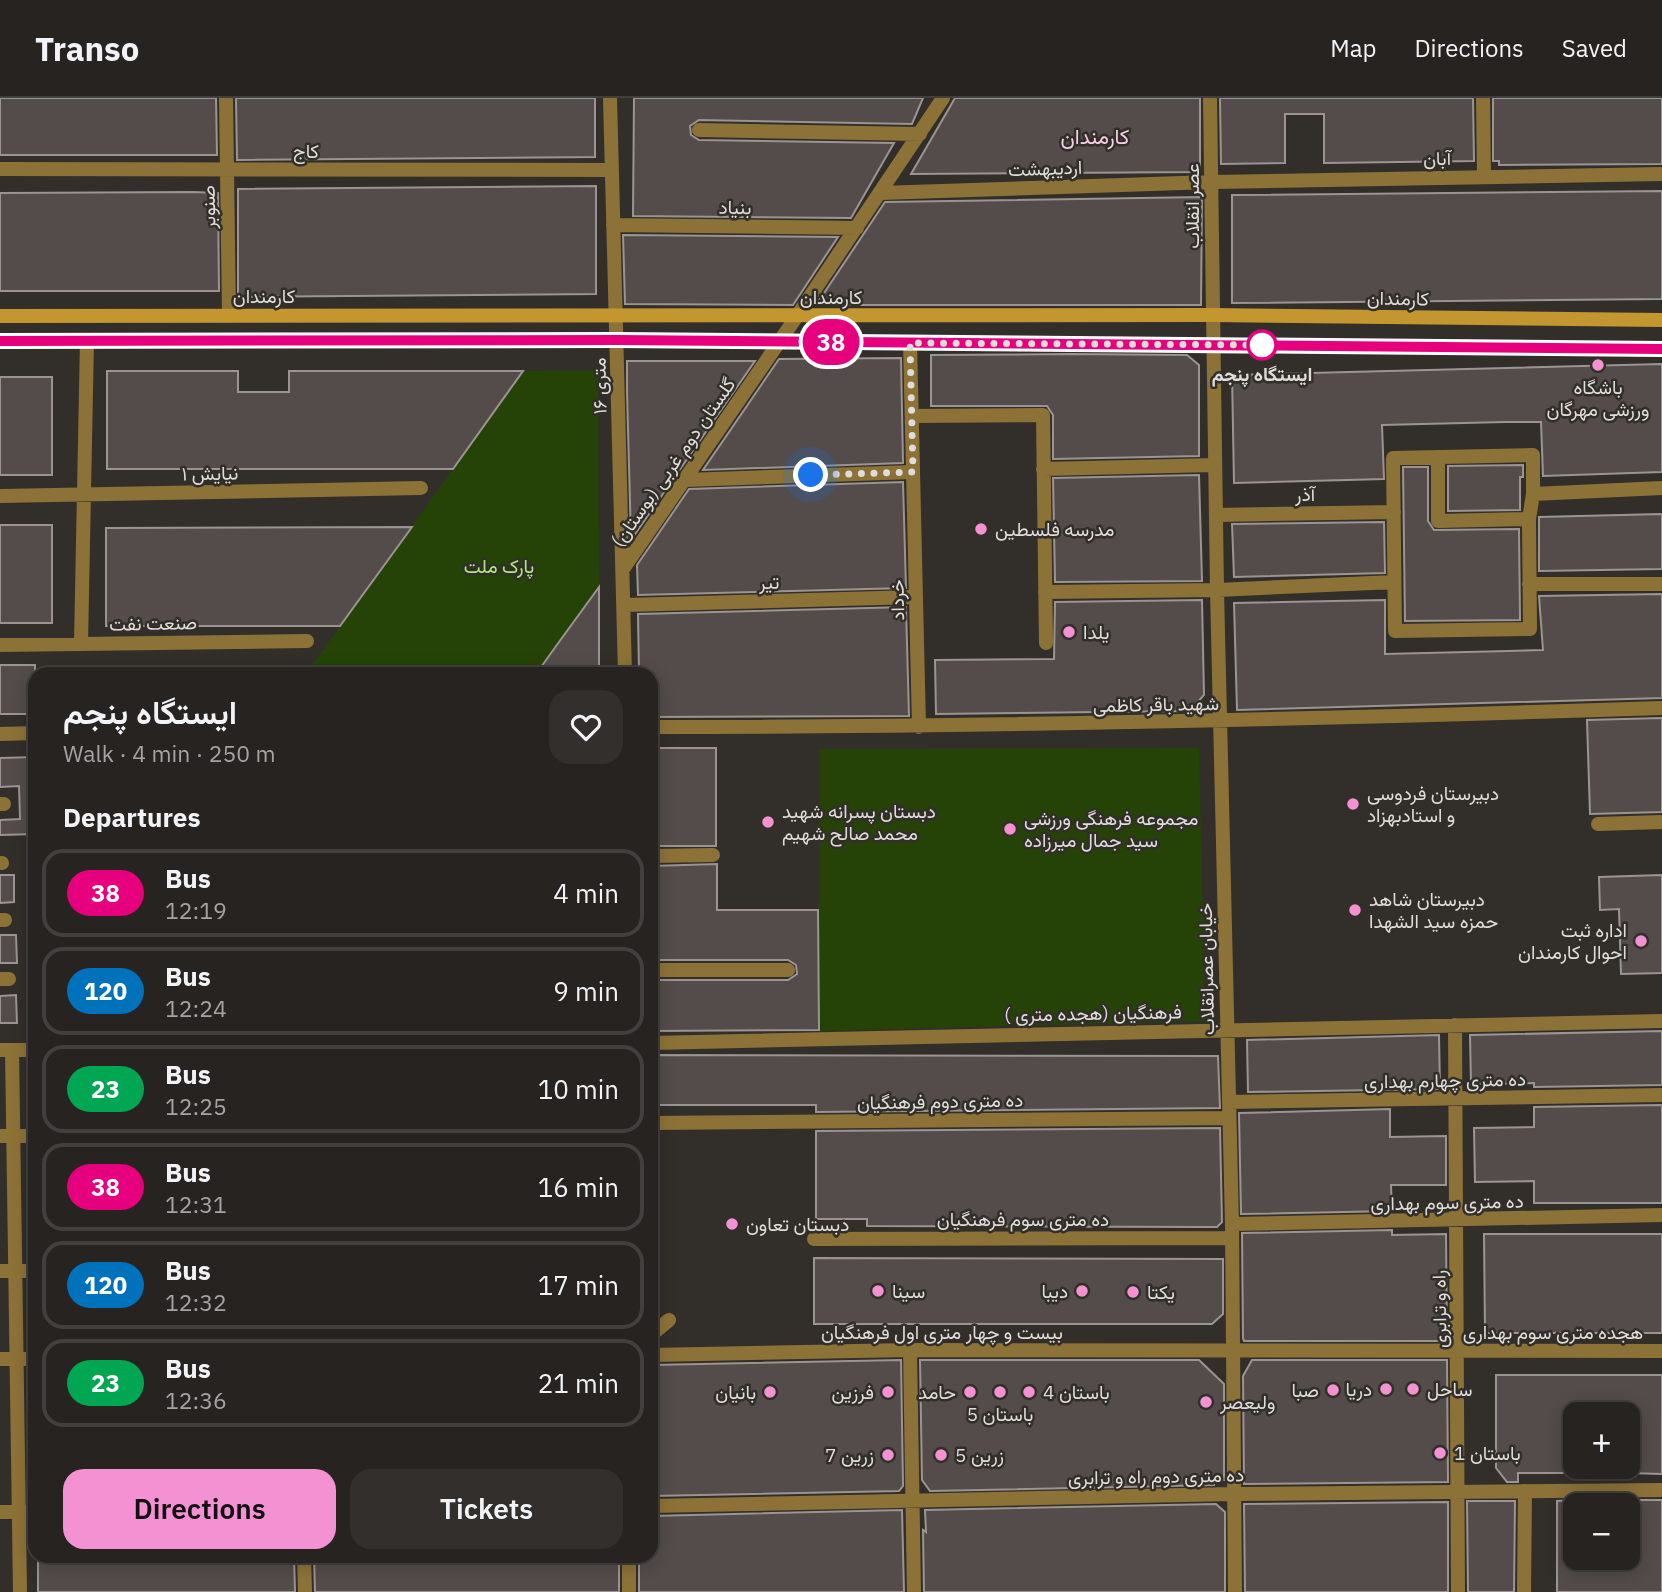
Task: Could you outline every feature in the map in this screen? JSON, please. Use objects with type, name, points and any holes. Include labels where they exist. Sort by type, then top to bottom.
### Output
[{"type":"main road","points":[[86,314],[87,340]]},
{"type":"main road","name":"کارمندان","points":[[0,316],[1212,315],[1662,320]]},
{"type":"main road","points":[[0,341],[617,340],[1662,349]]},
{"type":"street","name":"صنوبر","points":[[226,98],[229,315]]},
{"type":"street","name":"۱۶ متری","points":[[610,98],[625,667]]},
{"type":"street","name":"گلستان دوم غربی (بوستان)","points":[[623,569],[780,342],[943,98]]},
{"type":"street","name":"عصر انقلاب","points":[[1210,98],[1214,345]]},
{"type":"street","points":[[1483,98],[1484,177]]},
{"type":"street","points":[[699,130],[920,134]]},
{"type":"street","name":"کاج","points":[[0,169],[612,170]]},
{"type":"street","name":"آبان","points":[[1212,182],[1662,174]]},
{"type":"street","name":"اردیبهشت","points":[[880,193],[1212,182]]},
{"type":"street","name":"بنیاد","points":[[613,225],[857,228]]},
{"type":"street","points":[[81,644],[87,340]]},
{"type":"street","name":"خرداد","points":[[910,343],[919,727]]},
{"type":"street","name":"خیابان عصرانقلاب","points":[[1214,345],[1232,1231],[1235,1592]]},
{"type":"street","points":[[912,416],[1043,415],[1046,643]]},
{"type":"street","points":[[1533,456],[1533,494],[1528,519],[1530,629],[1395,631],[1393,458],[1533,456]]},
{"type":"street","points":[[1438,457],[1438,521],[1528,519]]},
{"type":"street","points":[[1043,469],[1215,465]]},
{"type":"street","points":[[685,480],[913,472]]},
{"type":"street","name":"نیایش ۱","points":[[0,496],[421,488]]},
{"type":"street","points":[[1533,494],[1662,488]]},
{"type":"street","name":"آذر","points":[[1216,515],[1394,512]]},
{"type":"street","points":[[1045,592],[1217,590],[1394,582]]},
{"type":"street","points":[[1528,584],[1662,584]]},
{"type":"street","name":"تیر","points":[[624,605],[916,597]]},
{"type":"street","name":"صنعت نفت","points":[[0,645],[307,641]]},
{"type":"street","name":"شهید باقر کاظمی","points":[[658,727],[919,727],[1220,722],[1662,708]]},
{"type":"street","points":[[0,734],[28,733]]},
{"type":"street","points":[[1598,824],[1662,822]]},
{"type":"street","points":[[658,856],[713,855]]},
{"type":"street","points":[[658,970],[788,970]]},
{"type":"street","name":"فرهنگیان (هجده متری )","points":[[658,1043],[1662,1021]]},
{"type":"street","name":"راه و ترابری","points":[[1454,1025],[1458,1592]]},
{"type":"street","points":[[20,1592],[17,1271],[7,1136],[6,1050],[28,1050]]},
{"type":"street","name":"ده متری چهارم بهداری","points":[[1229,1102],[1662,1095]]},
{"type":"street","name":"ده متری دوم فرهنگیان","points":[[658,1123],[1229,1118]]},
{"type":"street","points":[[7,1136],[28,1136]]},
{"type":"street","name":"ده متری سوم بهداری","points":[[1232,1231],[1662,1215]]},
{"type":"street","name":"ده متری سوم فرهنگیان","points":[[814,1239],[1232,1231]]},
{"type":"street","points":[[0,1270],[28,1271]]},
{"type":"street","points":[[658,1329],[669,1320]]},
{"type":"street","points":[[910,1350],[914,1592]]},
{"type":"street","name":"بیست و چهار متری اول فرهنگیان","points":[[658,1355],[910,1350],[1234,1352]]},
{"type":"street","name":"هجده متری سوم بهداری","points":[[1234,1352],[1662,1351]]},
{"type":"street","points":[[0,1359],[28,1359]]},
{"type":"street","name":"ده متری دوم راه و ترابری","points":[[658,1506],[912,1499],[1662,1490]]},
{"type":"street","points":[[1524,1592],[1525,1491]]},
{"type":"street","points":[[0,1512],[28,1512]]},
{"type":"street","points":[[304,1563],[306,1592]]},
{"type":"street","points":[[629,1563],[629,1592]]},
{"type":"green space","name":"پارک ملت","points":[[598,370],[599,587],[541,667],[311,667],[523,371]]},
{"type":"green space","name":"مجموعه فرهنگی ورزشی سید جمال میرزاده","points":[[1199,748],[1205,1021],[819,1031],[819,749]]},
{"type":"building","points":[[0,98],[216,98],[217,155],[0,155]]},
{"type":"building","points":[[236,98],[595,98],[595,157],[237,160]]},
{"type":"building","points":[[634,98],[923,98],[912,124],[699,120],[690,126],[691,135],[699,140],[894,143],[851,218],[633,216]]},
{"type":"building","points":[[955,98],[1200,98],[1200,172],[911,174]]},
{"type":"building","points":[[1220,98],[1473,98],[1474,161],[1324,163],[1324,114],[1285,114],[1285,163],[1221,164]]},
{"type":"building","points":[[1493,98],[1662,98],[1662,164],[1499,165],[1499,161],[1493,161]]},
{"type":"building","points":[[596,186],[596,294],[238,297],[238,189]]},
{"type":"building","points":[[1662,191],[1662,299],[1232,303],[1232,195]]},
{"type":"building","points":[[0,193],[218,193],[219,291],[0,291]]},
{"type":"building","points":[[1202,197],[1201,305],[816,305],[885,202]]},
{"type":"building","points":[[623,235],[838,237],[793,305],[625,304]]},
{"type":"building","points":[[931,355],[1187,355],[1199,365],[1199,456],[1053,459],[1053,415],[1047,406],[931,406]]},
{"type":"building","points":[[901,358],[903,463],[703,470],[779,359]]},
{"type":"building","points":[[627,361],[755,361],[631,540],[627,392]]},
{"type":"building","points":[[1662,364],[1662,472],[1543,476],[1541,422],[1382,425],[1384,479],[1234,483],[1232,375]]},
{"type":"building","points":[[107,371],[238,371],[238,392],[289,392],[289,371],[523,371],[453,469],[107,469]]},
{"type":"building","points":[[0,377],[52,377],[52,475],[0,475]]},
{"type":"building","points":[[1523,465],[1523,477],[1520,477],[1520,510],[1448,511],[1448,466]]},
{"type":"building","points":[[1403,467],[1428,467],[1428,521],[1434,530],[1519,529],[1520,620],[1405,621]]},
{"type":"building","points":[[1199,475],[1202,581],[1055,582],[1053,478]]},
{"type":"building","points":[[903,482],[906,588],[638,595],[637,565],[689,489]]},
{"type":"building","points":[[1662,514],[1662,569],[1539,571],[1539,517]]},
{"type":"building","points":[[1384,522],[1385,573],[1234,577],[1232,524]]},
{"type":"building","points":[[0,525],[52,525],[52,623],[0,623]]},
{"type":"building","points":[[412,527],[340,626],[106,626],[106,528]]},
{"type":"building","points":[[599,587],[599,667],[541,667]]},
{"type":"building","points":[[1662,594],[1662,698],[1237,710],[1234,603],[1385,600],[1385,654],[1543,650],[1539,596]]},
{"type":"building","points":[[1202,600],[1204,695],[1190,711],[936,714],[935,660],[1054,659],[1055,602]]},
{"type":"building","points":[[906,607],[909,716],[658,717],[658,667],[639,667],[638,614]]},
{"type":"building","points":[[0,665],[35,665],[28,667],[28,714],[0,714]]},
{"type":"building","points":[[1662,718],[1662,812],[1590,814],[1587,720]]},
{"type":"building","points":[[658,748],[716,748],[716,846],[658,846]]},
{"type":"building","points":[[28,757],[28,834],[0,835],[0,820],[20,819],[19,786],[0,787],[0,758]]},
{"type":"building","points":[[717,864],[717,910],[818,910],[819,1030],[658,1031],[658,980],[788,980],[797,974],[796,965],[788,960],[658,960],[658,866]]},
{"type":"building","points":[[0,875],[14,875],[14,902],[0,903]]},
{"type":"building","name":"اداره ثبت احوال کارمندان","points":[[1662,875],[1662,973],[1621,974],[1619,909],[1600,910],[1599,877]]},
{"type":"building","points":[[0,935],[16,935],[17,963],[0,963]]},
{"type":"building","points":[[16,995],[17,1023],[0,1023],[0,996]]},
{"type":"building","points":[[1662,1031],[1662,1085],[1534,1087],[1534,1083],[1471,1084],[1470,1035]]},
{"type":"building","points":[[1439,1035],[1440,1089],[1248,1092],[1247,1040]]},
{"type":"building","points":[[658,1055],[1218,1056],[1220,1108],[816,1112],[816,1105],[658,1105]]},
{"type":"building","points":[[1662,1105],[1662,1203],[1534,1203],[1534,1181],[1475,1182],[1474,1128],[1534,1127],[1534,1107]]},
{"type":"building","points":[[1390,1109],[1390,1137],[1446,1136],[1446,1185],[1391,1185],[1392,1211],[1241,1214],[1239,1113]]},
{"type":"building","points":[[1220,1128],[1222,1222],[1217,1227],[867,1226],[867,1219],[816,1219],[816,1131]]},
{"type":"building","points":[[1392,1230],[1392,1235],[1446,1234],[1447,1341],[1244,1341],[1242,1233]]},
{"type":"building","points":[[1484,1234],[1662,1234],[1662,1333],[1485,1333]]},
{"type":"building","points":[[814,1258],[1223,1259],[1223,1314],[1212,1324],[814,1324]]},
{"type":"building","points":[[901,1360],[903,1486],[899,1491],[658,1496],[658,1365]]},
{"type":"building","points":[[920,1360],[1199,1360],[1224,1384],[1224,1480],[1214,1480],[1214,1485],[930,1491],[922,1480]]},
{"type":"building","points":[[1252,1360],[1447,1360],[1448,1482],[1244,1484],[1243,1376]]},
{"type":"building","points":[[1496,1375],[1662,1375],[1662,1474],[1640,1473],[1640,1402],[1563,1402],[1563,1473],[1518,1473],[1518,1482],[1507,1482],[1496,1468]]},
{"type":"building","points":[[1640,1500],[1662,1500],[1662,1592],[1557,1592],[1557,1501],[1563,1501],[1563,1570],[1640,1570]]},
{"type":"building","points":[[1467,1501],[1515,1501],[1514,1592],[1468,1592]]},
{"type":"building","points":[[1448,1502],[1448,1592],[1245,1592],[1244,1504]]},
{"type":"building","points":[[1216,1504],[1225,1512],[1225,1592],[924,1592],[925,1510]]},
{"type":"building","points":[[902,1510],[904,1592],[639,1592],[639,1563],[658,1563],[658,1516]]},
{"type":"building","points":[[38,1563],[294,1563],[295,1592],[38,1592]]},
{"type":"building","points":[[314,1563],[619,1563],[619,1592],[315,1592]]},
{"type":"bus line","name":"38","points":[[0,341],[617,340],[1662,349]]},
{"type":"place","name":"ایستگاه پنجم","points":[[1262,345]]},
{"type":"place","name":"باشگاه ورزشی مهرگان","points":[[1598,365]]},
{"type":"place","name":"مدرسه فلسطین","points":[[981,529]]},
{"type":"place","name":"یلدا","points":[[1069,632]]},
{"type":"place","name":"دبیرستان فردوسی و استادبهزاد","points":[[1353,804]]},
{"type":"place","name":"دبستان پسرانه شهید محمد صالح شهیم","points":[[768,822]]},
{"type":"place","name":"مجموعه فرهنگی ورزشی سید جمال میرزاده","points":[[1010,829]]},
{"type":"place","name":"دبیرستان شاهد حمزه سید الشهدا","points":[[1355,910]]},
{"type":"place","name":"اداره ثبت احوال کارمندان","points":[[1641,941]]},
{"type":"place","name":"دبستان تعاون","points":[[732,1224]]},
{"type":"place","name":"سینا","points":[[878,1291]]},
{"type":"place","name":"دیبا","points":[[1082,1291]]},
{"type":"place","name":"یکتا","points":[[1133,1292]]},
{"type":"place","name":"دریا","points":[[1386,1389]]},
{"type":"place","name":"ساحل","points":[[1413,1389]]},
{"type":"place","name":"صبا","points":[[1333,1390]]},
{"type":"place","name":"بانیان","points":[[770,1392]]},
{"type":"place","name":"فرزین","points":[[888,1392]]},
{"type":"place","name":"حامد","points":[[970,1392]]},
{"type":"place","name":"باستان 5","points":[[1000,1392]]},
{"type":"place","name":"باستان 4","points":[[1029,1392]]},
{"type":"place","name":"ولیعصر","points":[[1206,1402]]},
{"type":"place","name":"باستان 1","points":[[1440,1453]]},
{"type":"place","name":"زرین 7","points":[[888,1455]]},
{"type":"place","name":"زرین 5","points":[[941,1455]]},
{"type":"district","name":"کارمندان","points":[[1095,136]]},
{"type":"route","points":[[811,475],[913,472],[910,343],[1262,345]]}]
